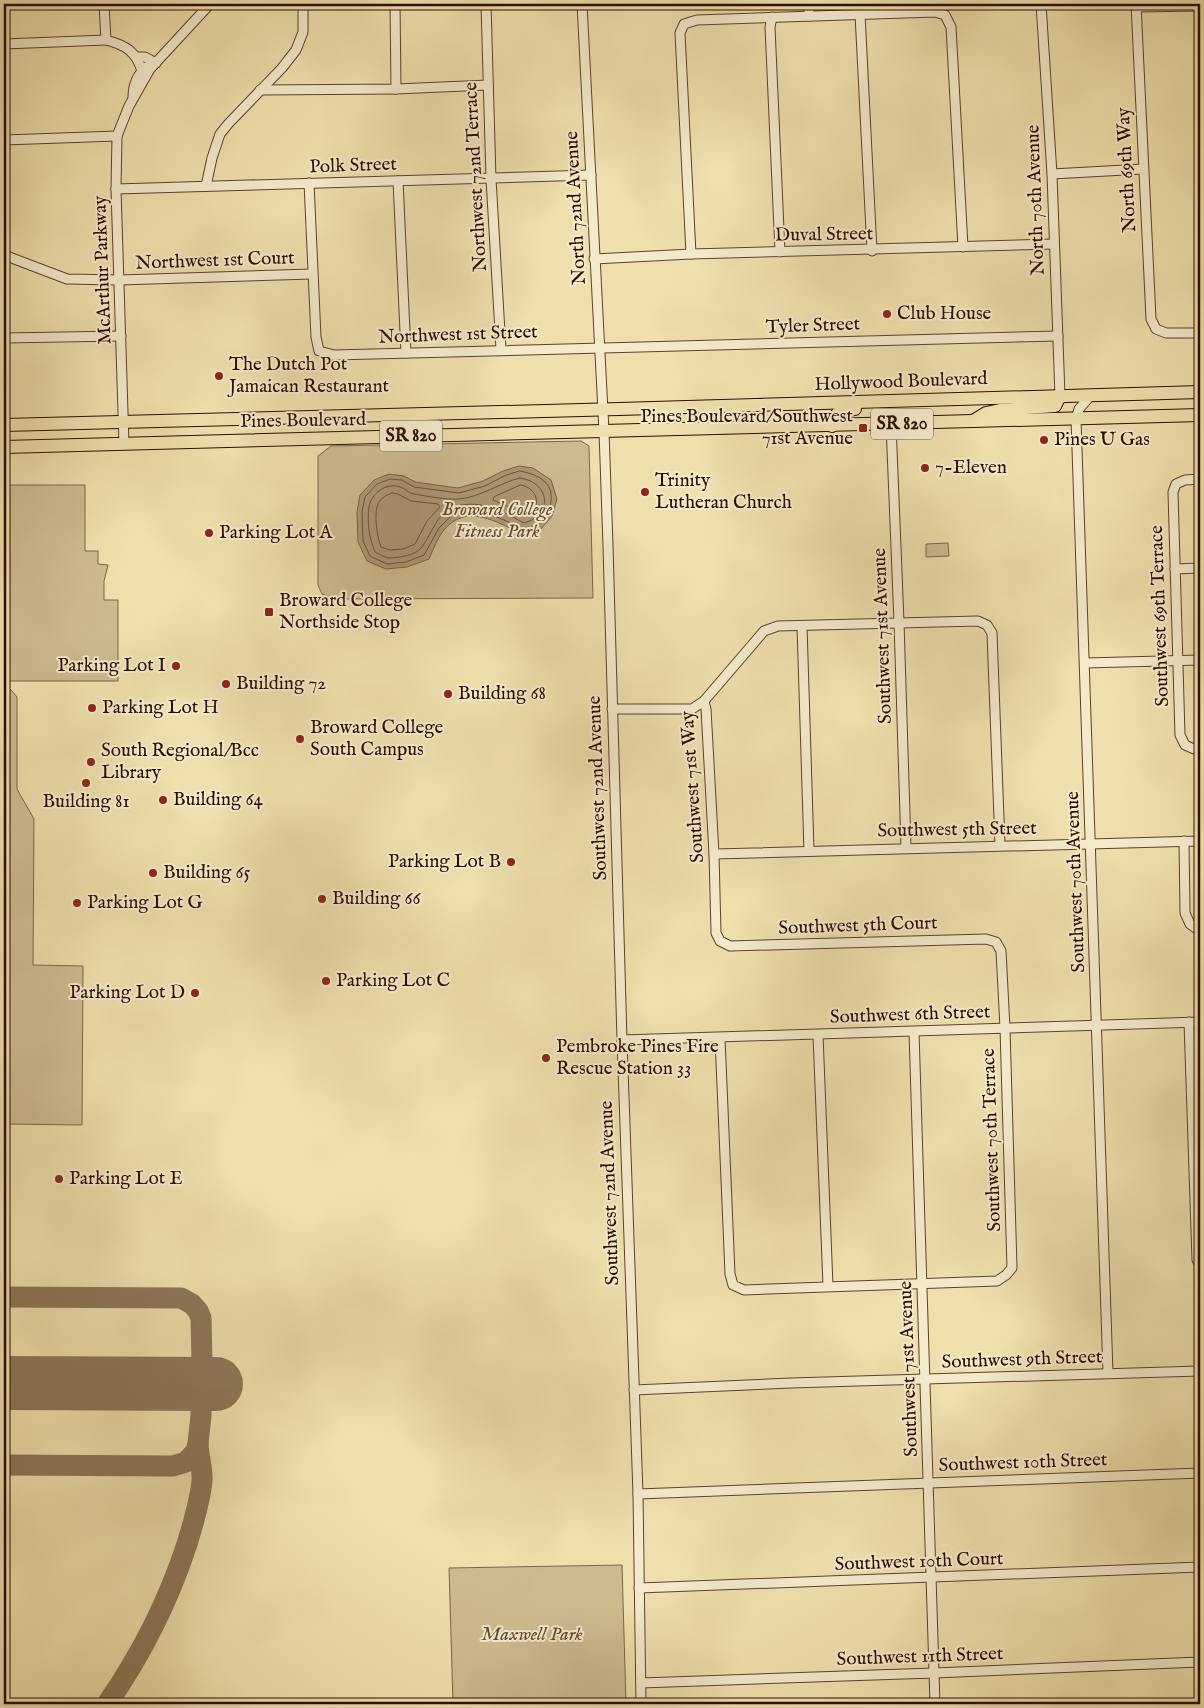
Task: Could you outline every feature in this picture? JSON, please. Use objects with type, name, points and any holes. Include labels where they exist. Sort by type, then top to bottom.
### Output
[{"type":"highway","name":"Hollywood Boulevard","points":[[603,410],[1200,392]]},
{"type":"highway","points":[[971,422],[986,413],[1055,406],[1060,396]]},
{"type":"highway","points":[[832,426],[834,416],[845,410],[904,408],[908,401]]},
{"type":"highway","name":"Pines Boulevard","points":[[4,425],[603,410]]},
{"type":"highway","name":"SR 820","points":[[604,431],[1200,415]]},
{"type":"highway","points":[[312,439],[318,425],[327,417]]},
{"type":"highway","name":"Pines Boulevard","points":[[4,447],[604,431]]},
{"type":"street","points":[[104,4],[106,40]]},
{"type":"street","name":"McArthur Parkway","points":[[134,98],[133,88],[139,73],[164,54],[210,4]]},
{"type":"street","points":[[206,186],[220,134],[229,122],[282,68],[296,50],[303,32],[303,4]]},
{"type":"street","points":[[395,4],[396,89]]},
{"type":"street","name":"Northwest 72nd Terrace","points":[[486,4],[491,179],[500,350]]},
{"type":"street","name":"North 72nd Avenue","points":[[582,4],[603,410]]},
{"type":"street","points":[[809,4],[809,16]]},
{"type":"street","name":"North 70th Avenue","points":[[1042,4],[1052,174],[1060,396]]},
{"type":"street","points":[[1136,6],[1200,6]]},
{"type":"street","name":"North 69th Way","points":[[1136,6],[1151,319],[1156,329],[1166,333],[1200,333]]},
{"type":"street","points":[[691,254],[680,33],[684,24],[697,20],[935,12],[945,15],[951,27],[963,247]]},
{"type":"street","points":[[860,14],[872,250]]},
{"type":"street","points":[[772,17],[770,27],[780,252]]},
{"type":"street","points":[[4,44],[106,40],[119,44],[137,57],[142,71]]},
{"type":"street","points":[[137,57],[145,57],[154,62]]},
{"type":"street","name":"McArthur Parkway","points":[[124,444],[116,136],[154,62]]},
{"type":"street","points":[[260,90],[396,89],[488,85]]},
{"type":"street","points":[[4,140],[116,136]]},
{"type":"street","points":[[1052,174],[1143,169]]},
{"type":"street","name":"Polk Street","points":[[116,189],[591,175]]},
{"type":"street","points":[[398,181],[406,353]]},
{"type":"street","points":[[309,184],[312,274]]},
{"type":"street","name":"Duval Street","points":[[594,260],[691,254],[1054,244]]},
{"type":"street","name":"Northwest 1st Court","points":[[4,255],[67,279],[119,280],[312,274]]},
{"type":"street","name":"Northwest 1st Street","points":[[312,274],[316,337],[319,351],[334,355],[599,349]]},
{"type":"street","points":[[4,338],[120,336]]},
{"type":"street","name":"Tyler Street","points":[[599,349],[1058,336]]},
{"type":"street","points":[[1076,419],[1079,409],[1091,395]]},
{"type":"street","name":"Southwest 72nd Avenue","points":[[603,410],[630,1293],[638,1494],[641,1704]]},
{"type":"street","name":"Southwest 70th Avenue","points":[[1076,419],[1108,1373]]},
{"type":"street","name":"Southwest 71st Avenue","points":[[891,424],[900,622],[906,848]]},
{"type":"street","name":"Southwest 69th Terrace","points":[[1200,479],[1185,480],[1176,484],[1173,492],[1180,735],[1185,745],[1194,749],[1200,749]]},
{"type":"street","points":[[1175,569],[1200,568]]},
{"type":"street","name":"Southwest 71st Way","points":[[720,941],[716,933],[714,854],[704,701],[764,631],[778,626],[978,620],[987,625],[992,633],[1000,845]]},
{"type":"street","points":[[802,626],[809,851]]},
{"type":"street","points":[[1085,663],[1200,660]]},
{"type":"street","points":[[612,709],[692,709],[704,701]]},
{"type":"street","points":[[1184,841],[1185,913],[1190,924],[1200,931]]},
{"type":"street","name":"Southwest 5th Street","points":[[714,854],[1200,841]]},
{"type":"street","name":"Southwest 5th Court","points":[[720,941],[730,946],[986,939],[996,942]]},
{"type":"street","name":"Southwest 70th Terrace","points":[[923,1284],[998,1281],[1012,1268],[1005,1028],[1001,951],[996,942]]},
{"type":"street","points":[[1189,1022],[1197,1260],[1200,1265]]},
{"type":"street","name":"Southwest 6th Street","points":[[622,1040],[1200,1022]]},
{"type":"street","name":"Southwest 71st Avenue","points":[[914,1032],[935,1704]]},
{"type":"street","points":[[818,1035],[828,1286]]},
{"type":"street","points":[[720,1038],[730,1274],[733,1285],[744,1290],[923,1284]]},
{"type":"street","name":"Southwest 9th Street","points":[[634,1390],[791,1383],[1200,1371]]},
{"type":"street","name":"Southwest 10th Street","points":[[638,1494],[1200,1473]]},
{"type":"street","name":"Southwest 10th Court","points":[[639,1588],[1200,1567]]},
{"type":"street","name":"Southwest 11th Street","points":[[641,1683],[1200,1662]]},
{"type":"green space","name":"Broward College Fitness Park","points":[[581,441],[589,446],[593,598],[337,599],[322,594],[318,585],[318,456],[331,446]]},
{"type":"green space","points":[[4,485],[85,485],[85,551],[98,551],[98,564],[108,565],[104,581],[104,600],[118,600],[118,681],[4,681]]},
{"type":"green space","points":[[948,543],[949,556],[926,557],[926,544]]},
{"type":"green space","points":[[4,689],[11,690],[17,697],[17,789],[34,819],[33,965],[83,966],[82,1125],[4,1124]]},
{"type":"green space","name":"Maxwell Park","points":[[622,1565],[626,1704],[453,1704],[449,1568]]},
{"type":"water","points":[[519,466],[533,468],[551,480],[557,499],[552,516],[541,529],[524,535],[493,520],[472,516],[452,522],[443,531],[429,559],[407,567],[386,569],[367,561],[358,542],[357,512],[360,495],[374,480],[389,474],[404,476],[415,482],[458,488],[483,481],[503,471]]},
{"type":"taxiway","points":[[4,1297],[181,1298],[192,1304],[201,1318],[202,1361],[196,1384],[201,1407],[198,1443],[196,1451],[186,1462],[173,1466],[4,1465]]},
{"type":"taxiway","points":[[107,1704],[153,1627],[180,1566],[194,1521],[201,1489],[202,1476],[198,1443]]},
{"type":"runway","points":[[4,1383],[216,1384]]},
{"type":"place","name":"Club House","points":[[887,314]]},
{"type":"place","name":"The Dutch Pot Jamaican Restaurant","points":[[219,376]]},
{"type":"place","name":"Pines Boulevard/Southwest 71st Avenue","points":[[863,428]]},
{"type":"place","name":"Pines U Gas","points":[[1044,440]]},
{"type":"place","name":"7-Eleven","points":[[925,468]]},
{"type":"place","name":"Trinity Lutheran Church","points":[[645,492]]},
{"type":"place","name":"Parking Lot A","points":[[209,533]]},
{"type":"place","name":"Broward College Northside Stop","points":[[269,612]]},
{"type":"place","name":"Parking Lot I","points":[[176,666]]},
{"type":"place","name":"Building 72","points":[[226,684]]},
{"type":"place","name":"Building 68","points":[[448,694]]},
{"type":"place","name":"Parking Lot H","points":[[92,708]]},
{"type":"place","name":"Broward College South Campus","points":[[300,739]]},
{"type":"place","name":"South Regional/Bcc Library","points":[[91,762]]},
{"type":"place","name":"Building 81","points":[[86,783]]},
{"type":"place","name":"Building 64","points":[[163,800]]},
{"type":"place","name":"Parking Lot B","points":[[511,862]]},
{"type":"place","name":"Building 65","points":[[153,873]]},
{"type":"place","name":"Building 66","points":[[322,899]]},
{"type":"place","name":"Parking Lot G","points":[[77,903]]},
{"type":"place","name":"Parking Lot C","points":[[326,981]]},
{"type":"place","name":"Parking Lot D","points":[[195,993]]},
{"type":"place","name":"Pembroke Pines Fire Rescue Station 33","points":[[546,1058]]},
{"type":"place","name":"Parking Lot E","points":[[59,1179]]}]
